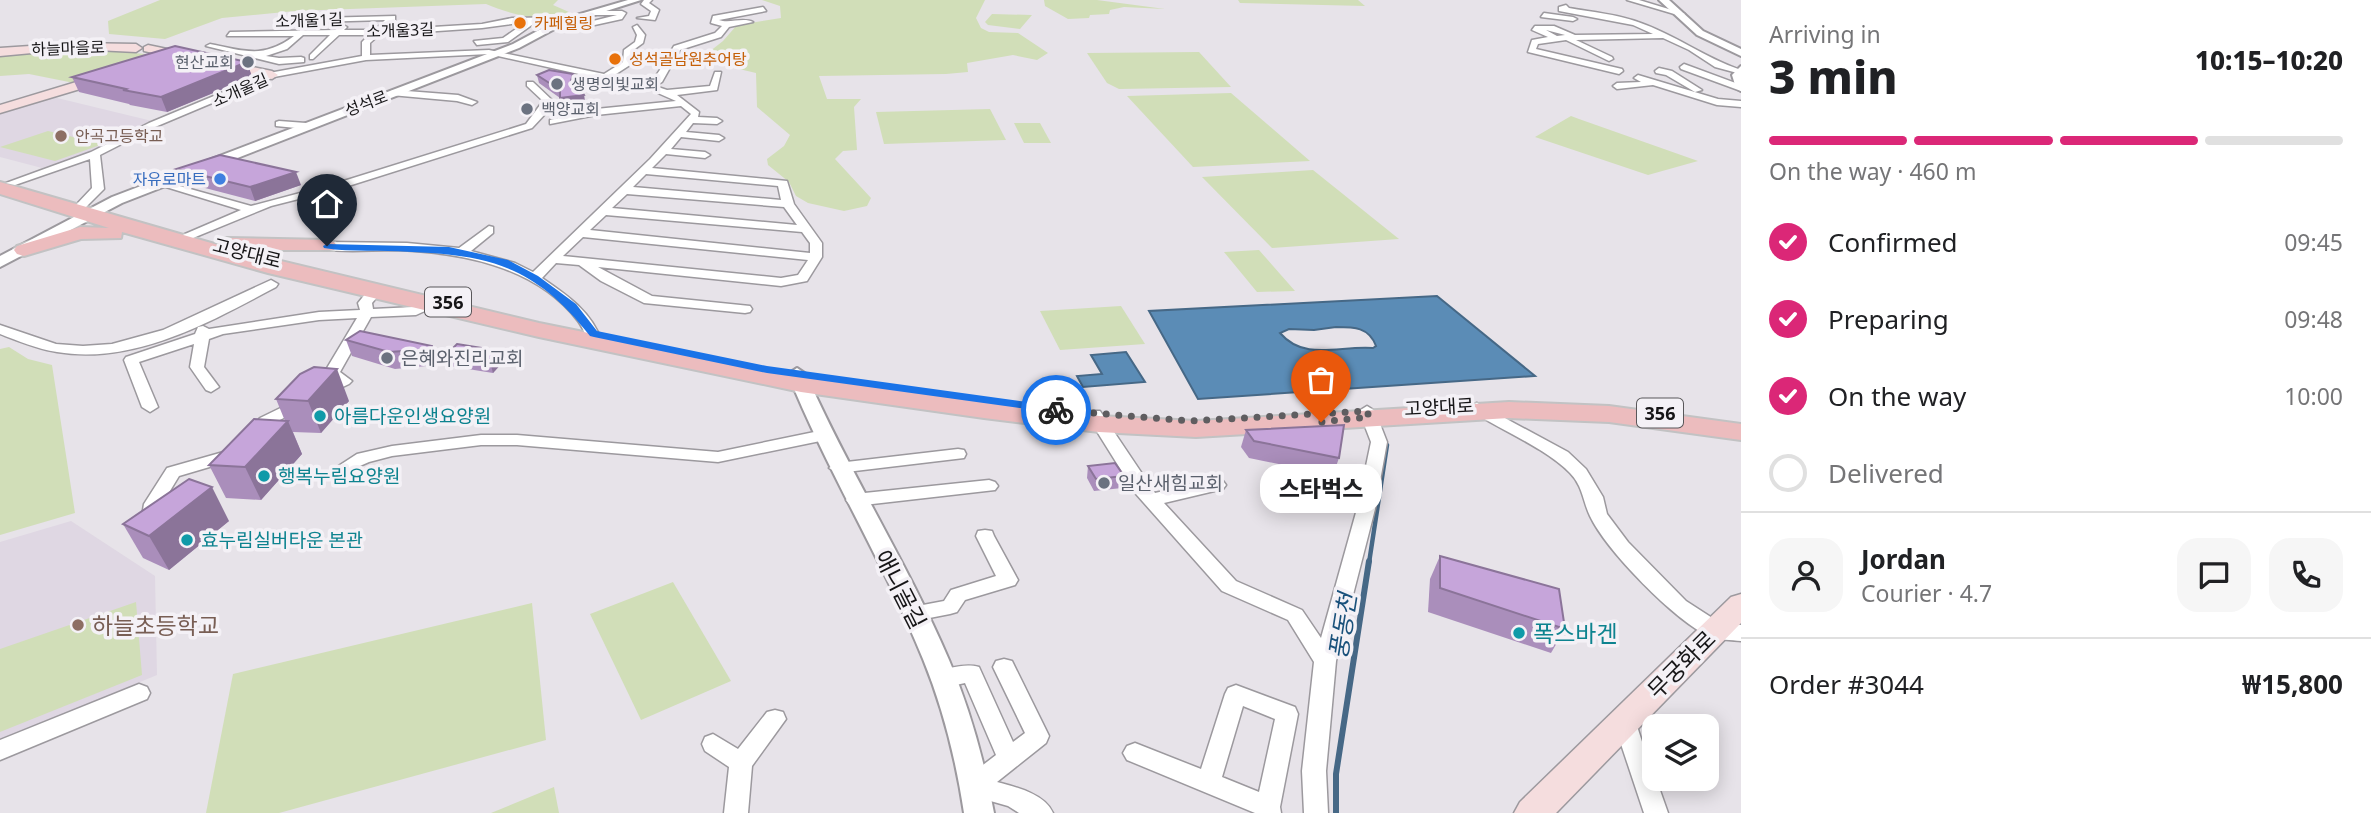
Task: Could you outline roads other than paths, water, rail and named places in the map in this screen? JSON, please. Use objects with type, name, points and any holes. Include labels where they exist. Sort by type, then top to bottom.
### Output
[{"type":"main road","name":"하늘마을로","points":[[0,52],[75,46],[142,48],[183,54],[272,75]]},
{"type":"main road","points":[[150,64],[183,54]]},
{"type":"main road","name":"하늘마을로","points":[[0,109],[124,72]]},
{"type":"main road","name":"고양대로","points":[[4,184],[175,237],[274,276],[307,271],[595,338]]},
{"type":"main road","points":[[24,250],[80,233],[175,237]]},
{"type":"main road","name":"고양대로","points":[[175,237],[209,244],[375,292],[799,379],[1097,419],[1196,429],[1272,426],[1368,414],[1477,408],[1606,408],[1741,426]]},
{"type":"main road","points":[[209,244],[327,246]]},
{"type":"main road","points":[[307,271],[296,257],[309,250],[327,246]]},
{"type":"main road","name":"고양대로","points":[[1477,408],[1609,414],[1741,432]]},
{"type":"main road","points":[[1609,414],[1741,446]]},
{"type":"main road","name":"무궁화로","points":[[1532,813],[1624,720],[1728,632],[1741,605]]},
{"type":"street","name":"성석로","points":[[24,250],[89,211],[522,44],[567,20],[637,0]]},
{"type":"street","points":[[606,77],[627,63],[628,50],[639,43],[639,23],[652,18],[655,10],[645,4],[648,0]]},
{"type":"street","points":[[1631,0],[1681,14]]},
{"type":"street","points":[[1662,0],[1700,33],[1741,53]]},
{"type":"street","points":[[1566,7],[1562,9],[1643,26],[1692,48],[1740,76]]},
{"type":"street","points":[[749,22],[727,26],[714,21],[716,18],[763,9]]},
{"type":"street","points":[[584,26],[619,17],[622,13],[593,13]]},
{"type":"street","points":[[1544,15],[1600,22],[1624,20]]},
{"type":"street","name":"소개울1길","points":[[312,20],[392,18],[366,42],[366,54]]},
{"type":"street","points":[[467,18],[482,26],[470,35]]},
{"type":"street","points":[[313,57],[353,19]]},
{"type":"street","points":[[210,46],[285,62],[313,57],[498,42],[534,20]]},
{"type":"street","name":"소개울3길","points":[[230,34],[339,30],[376,32],[534,20],[567,20],[599,30]]},
{"type":"street","points":[[183,54],[210,46],[243,23]]},
{"type":"street","points":[[647,86],[659,80],[677,48],[718,35],[727,26]]},
{"type":"street","points":[[1576,38],[1554,28],[1535,28],[1609,60]]},
{"type":"street","points":[[1628,31],[1640,37]]},
{"type":"street","points":[[227,65],[284,47],[303,32]]},
{"type":"street","points":[[233,50],[253,44],[267,33]]},
{"type":"street","points":[[1619,71],[1531,50],[1535,42],[1560,38],[1661,36]]},
{"type":"street","points":[[458,53],[464,43]]},
{"type":"street","name":"소개울길","points":[[4,184],[95,154],[152,125],[272,75],[366,54],[495,53],[668,93]]},
{"type":"street","points":[[1684,67],[1740,76]]},
{"type":"street","points":[[1659,71],[1669,73],[1695,89],[1739,104]]},
{"type":"street","points":[[668,93],[714,88],[718,74]]},
{"type":"street","points":[[1638,78],[1717,102],[1739,104]]},
{"type":"street","name":"고양대로","points":[[175,237],[252,210],[529,126],[544,110],[548,101],[530,84]]},
{"type":"street","points":[[1617,86],[1655,84]]},
{"type":"street","points":[[394,93],[458,98],[472,102]]},
{"type":"street","points":[[534,278],[645,171],[693,120],[695,112],[668,93]]},
{"type":"street","points":[[553,122],[684,103]]},
{"type":"street","points":[[626,111],[641,120]]},
{"type":"street","points":[[573,117],[585,124]]},
{"type":"street","points":[[693,120],[717,121]]},
{"type":"street","points":[[279,124],[306,126]]},
{"type":"street","points":[[680,134],[719,138]]},
{"type":"street","points":[[664,151],[705,155]]},
{"type":"street","points":[[89,211],[98,189],[95,154]]},
{"type":"street","points":[[553,259],[781,282],[802,278],[816,257],[816,243],[788,204],[783,183],[645,171]]},
{"type":"street","points":[[158,183],[252,210]]},
{"type":"street","points":[[625,190],[788,204]]},
{"type":"street","points":[[603,211],[804,229]]},
{"type":"street","points":[[462,251],[489,230]]},
{"type":"street","points":[[580,233],[816,257]]},
{"type":"street","points":[[327,246],[462,251],[505,261],[572,306],[595,338]]},
{"type":"street","points":[[0,262],[24,250]]},
{"type":"street","points":[[583,263],[649,300],[745,309]]},
{"type":"street","points":[[131,360],[203,328],[274,276]]},
{"type":"street","points":[[151,516],[153,504],[173,472],[248,449],[266,421],[344,380],[332,373],[367,313],[365,303],[375,292]]},
{"type":"street","points":[[0,329],[58,349],[87,349],[127,344],[203,328],[221,330],[281,320],[416,311],[433,304]]},
{"type":"street","points":[[203,328],[197,368],[211,387]]},
{"type":"street","points":[[127,344],[150,407]]},
{"type":"street","name":"애니골길","points":[[799,379],[838,468],[914,613],[942,679],[959,723],[978,813]]},
{"type":"street","points":[[1477,408],[1562,456],[1580,472],[1594,497],[1598,515],[1648,578],[1679,606],[1728,632]]},
{"type":"street","points":[[1316,813],[1314,771],[1325,661],[1366,509],[1379,442],[1368,414]]},
{"type":"street","points":[[1097,419],[1152,500],[1229,586],[1295,615],[1325,661]]},
{"type":"street","points":[[346,467],[374,454],[481,440],[517,440],[718,457],[824,435]]},
{"type":"street","points":[[838,468],[958,454]]},
{"type":"street","points":[[1152,500],[1217,485]]},
{"type":"street","points":[[855,500],[989,486]]},
{"type":"street","points":[[914,613],[950,607],[958,595],[1008,580],[985,536]]},
{"type":"street","points":[[974,786],[1038,736],[1004,667]]},
{"type":"street","points":[[942,679],[971,673],[1009,760]]},
{"type":"street","points":[[0,750],[139,693]]},
{"type":"street","points":[[1135,753],[1268,810],[1287,714],[1236,694],[1208,783]]},
{"type":"street","points":[[736,813],[741,763],[775,719]]},
{"type":"street","points":[[1624,720],[1656,813]]},
{"type":"street","points":[[713,744],[741,763]]},
{"type":"street","points":[[974,786],[1014,797],[1041,813]]},
{"type":"water","points":[[1437,296],[1535,376],[1198,399],[1149,311]],"holes":[[[1355,328],[1365,332],[1376,346],[1312,350],[1290,342],[1280,333],[1289,329]]]},
{"type":"water","points":[[1126,352],[1145,382],[1083,387],[1077,376],[1102,374],[1091,355]]},
{"type":"waterway","name":"풍동천","points":[[1369,563],[1387,445]]},
{"type":"waterway","name":"풍동천","points":[[1336,813],[1336,774],[1369,561]]},
{"type":"place","name":"카페힐링","points":[[520,23]]},
{"type":"place","name":"성석골남원추어탕","points":[[615,59]]},
{"type":"place","name":"현산교회","points":[[248,62]]},
{"type":"place","name":"생명의빛교회","points":[[557,84]]},
{"type":"place","name":"백양교회","points":[[527,109]]},
{"type":"place","name":"안곡고등학교","points":[[61,136]]},
{"type":"place","name":"자유로마트","points":[[220,179]]},
{"type":"place","name":"은혜와진리교회","points":[[387,358]]},
{"type":"place","name":"아름다운인생요양원","points":[[320,416]]},
{"type":"place","name":"스타벅스","points":[[1321,422]]},
{"type":"place","name":"행복누림요양원","points":[[264,476]]},
{"type":"place","name":"일산새힘교회","points":[[1104,483]]},
{"type":"place","name":"효누림실버타운 본관","points":[[187,540]]},
{"type":"place","name":"하늘초등학교","points":[[78,625]]},
{"type":"place","name":"폭스바겐","points":[[1519,633]]}]
